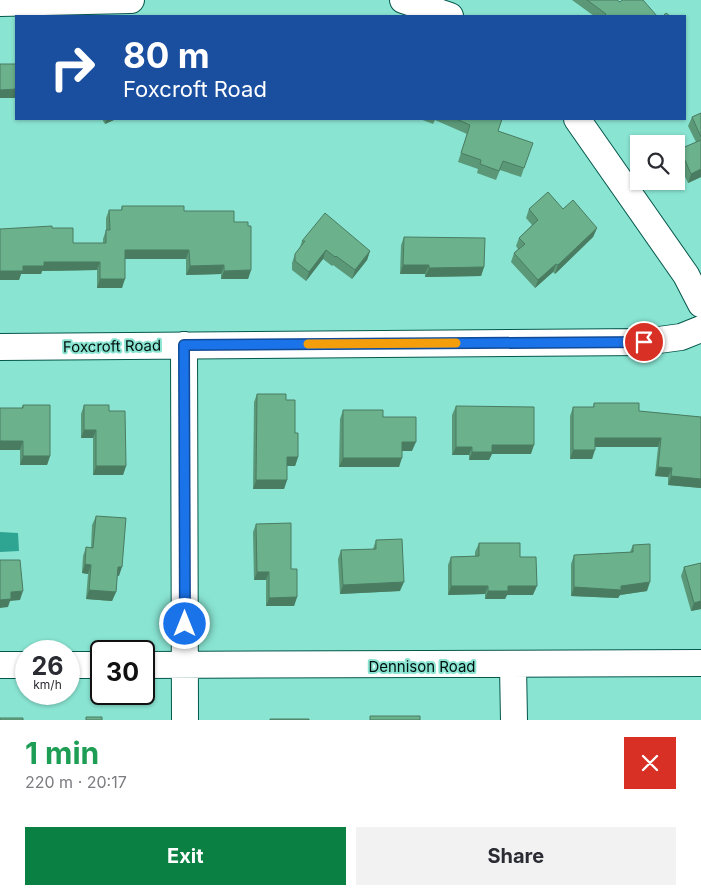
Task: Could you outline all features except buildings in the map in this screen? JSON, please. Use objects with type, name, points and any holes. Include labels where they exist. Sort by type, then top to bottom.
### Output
[{"type":"street","points":[[0,3],[131,0]]},
{"type":"street","points":[[403,0],[447,15]]},
{"type":"street","points":[[578,120],[694,270],[701,304]]},
{"type":"street","name":"Foxcroft Road","points":[[0,347],[644,342],[681,337],[701,329]]},
{"type":"street","points":[[184,345],[185,720]]},
{"type":"street","name":"Dennison Road","points":[[155,665],[513,666],[701,663]]},
{"type":"street","points":[[0,666],[15,665]]},
{"type":"street","points":[[513,666],[514,720]]},
{"type":"shaded area","points":[[0,532],[18,533],[19,551],[0,552]]},
{"type":"slow traffic","points":[[308,344],[456,343]]},
{"type":"route","points":[[185,624],[184,345],[644,342]]}]
